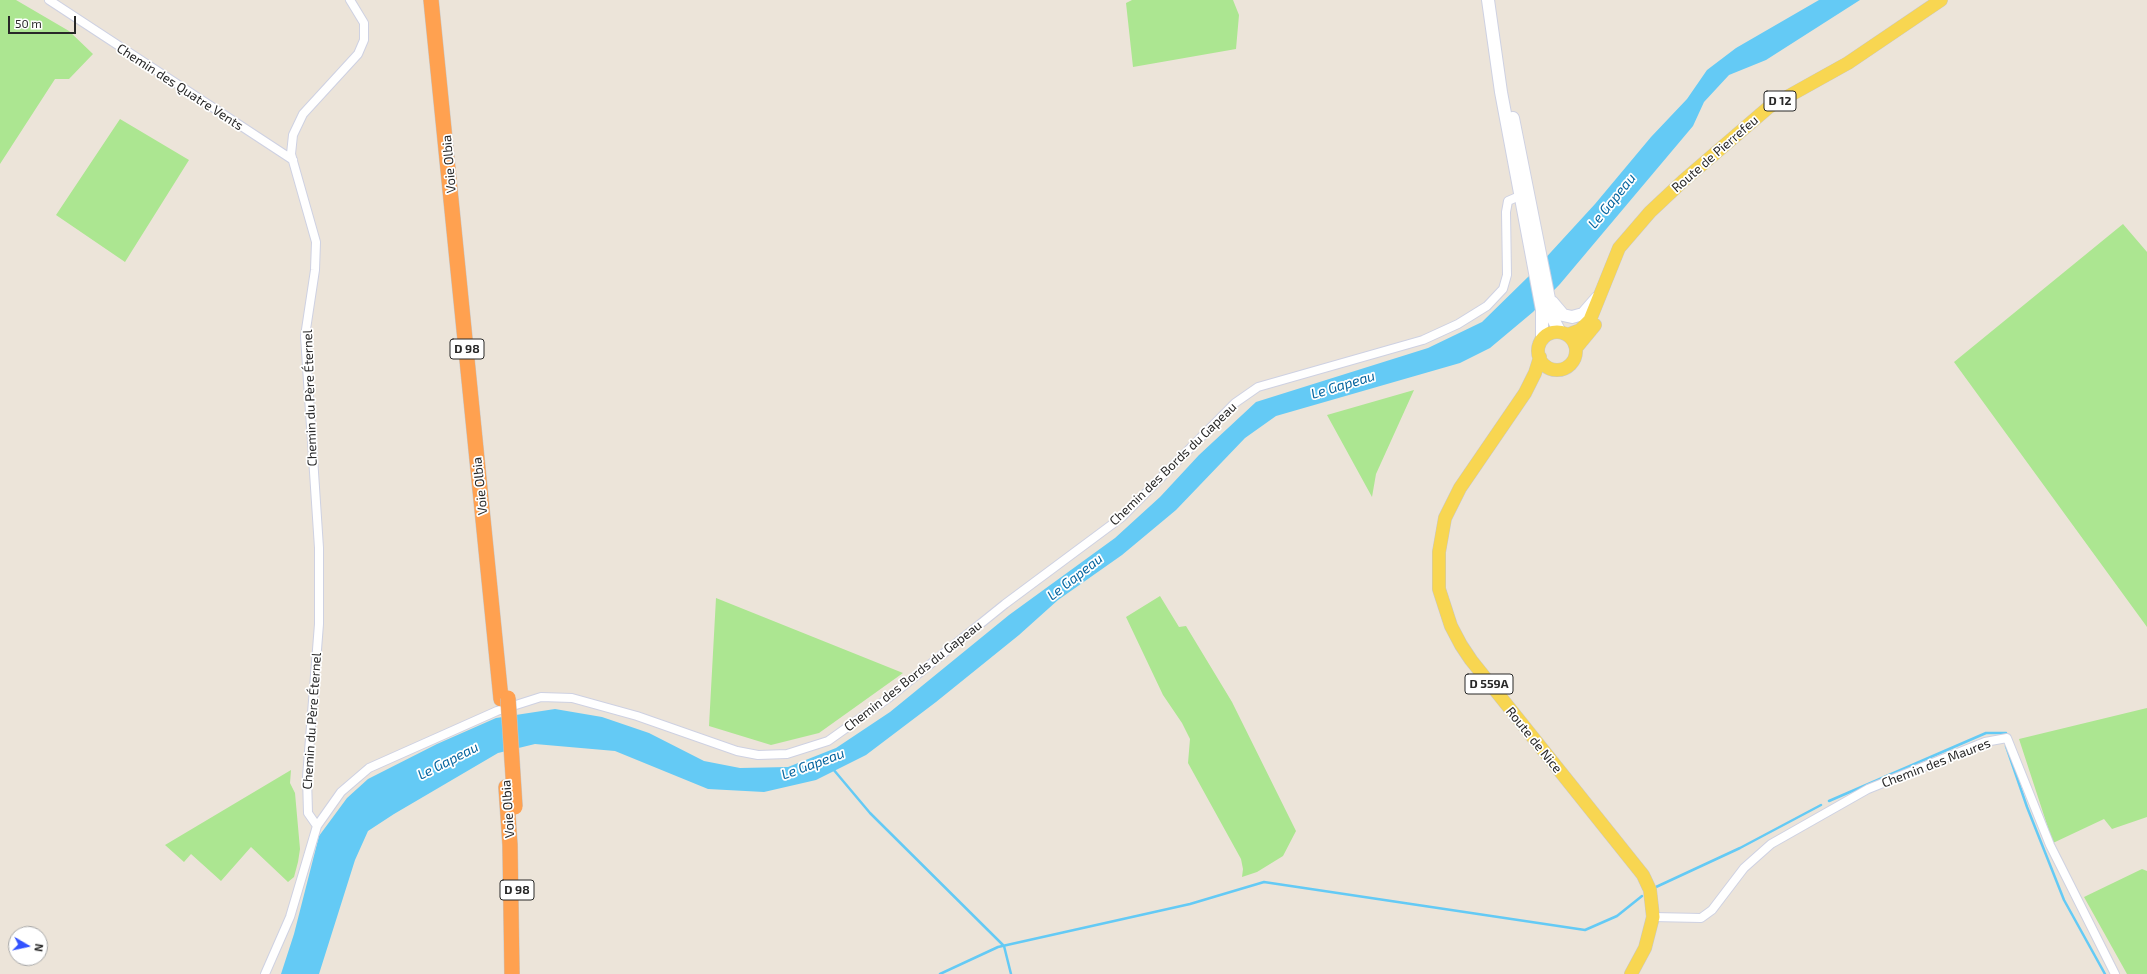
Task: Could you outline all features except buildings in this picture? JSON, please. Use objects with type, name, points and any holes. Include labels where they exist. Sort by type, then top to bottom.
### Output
[{"type":"highway","name":"Voie Olbia","points":[[431,0],[504,699]]},
{"type":"highway","name":"Voie Olbia","points":[[439,0],[474,328],[504,699],[519,974]]},
{"type":"highway","name":"Voie Olbia","points":[[511,807],[512,974]]},
{"type":"main road","points":[[1488,0],[1501,92],[1523,195],[1536,247],[1551,300],[1553,319],[1564,333],[1572,338],[1576,348],[1575,358],[1572,363],[1563,369],[1554,369],[1545,365],[1540,357],[1540,345],[1542,340],[1542,310],[1536,247],[1508,90],[1495,45]]},
{"type":"main road","name":"Route de Pierrefeu","points":[[1637,226],[1683,181],[1769,107],[1848,63],[1941,0]]},
{"type":"main road","points":[[1576,348],[1597,321],[1620,262],[1637,226]]},
{"type":"main road","name":"D 12","points":[[1597,298],[1618,248],[1637,226]]},
{"type":"main road","points":[[1551,300],[1560,312],[1572,317],[1583,314],[1597,298]]},
{"type":"main road","points":[[1542,340],[1550,333],[1564,333],[1585,326],[1590,320],[1597,298]]},
{"type":"main road","name":"D 559A","points":[[1525,393],[1535,373],[1540,357]]},
{"type":"main road","name":"D 559A","points":[[1525,393],[1554,369]]},
{"type":"main road","name":"Route de Nice","points":[[1525,393],[1460,488],[1445,518],[1439,552],[1439,589],[1451,626],[1460,645],[1643,875],[1650,890],[1653,917],[1645,948],[1631,974]]},
{"type":"street","name":"Chemin des Quatre Vents","points":[[49,0],[292,160]]},
{"type":"street","name":"Chemin du Père Éternel","points":[[317,826],[308,813],[306,777],[319,624],[319,548],[305,336],[315,270],[316,242],[291,154],[293,135],[303,114],[358,54],[364,40],[364,22],[350,0]]},
{"type":"street","name":"Chemin des Bords du Gapeau","points":[[265,974],[290,917],[317,826],[342,792],[369,768],[497,711],[541,697],[572,698],[636,716],[737,751],[758,755],[786,754],[828,741],[887,699],[1005,604],[1122,517],[1235,403],[1258,387],[1423,340],[1458,324],[1487,306],[1503,289],[1507,275],[1506,212],[1508,200],[1523,195]]},
{"type":"street","name":"Chemin des Maures","points":[[1653,917],[1701,918],[1712,910],[1744,868],[1771,844],[1868,789],[1985,742],[2007,738],[2050,845],[2115,974]]},
{"type":"green space","points":[[0,0],[16,0],[69,31],[93,54],[69,79],[55,79],[0,164]]},
{"type":"green space","points":[[1132,0],[1233,0],[1239,15],[1236,49],[1133,67],[1126,3]]},
{"type":"green space","points":[[120,119],[189,160],[125,262],[56,215]]},
{"type":"green space","points":[[2123,224],[2147,252],[2147,627],[1954,362]]},
{"type":"green space","points":[[1414,390],[1376,474],[1372,497],[1327,415]]},
{"type":"green space","points":[[1160,596],[1179,627],[1186,626],[1232,702],[1296,831],[1283,856],[1257,872],[1242,877],[1243,869],[1241,859],[1188,763],[1190,739],[1182,723],[1163,695],[1126,617]]},
{"type":"green space","points":[[716,598],[903,673],[819,733],[771,745],[709,726]]},
{"type":"green space","points":[[2147,708],[2147,817],[2112,829],[2104,819],[2053,843],[2019,739]]},
{"type":"green space","points":[[291,770],[290,783],[295,793],[300,849],[294,877],[288,882],[251,847],[221,881],[191,854],[184,862],[165,845]]},
{"type":"green space","points":[[2142,869],[2147,871],[2147,974],[2127,974],[2084,897]]},
{"type":"water","name":"Le Gapeau","points":[[1819,0],[1860,0],[1766,60],[1729,75],[1704,102],[1693,126],[1560,284],[1533,312],[1490,348],[1460,363],[1276,416],[1245,438],[1176,510],[1122,555],[1058,600],[1019,635],[936,702],[866,755],[816,780],[764,792],[708,789],[615,751],[535,744],[498,753],[394,814],[368,831],[355,860],[319,974],[281,974],[294,934],[319,836],[347,798],[368,779],[437,744],[496,718],[555,709],[602,717],[649,733],[704,761],[740,768],[788,767],[836,748],[890,712],[1009,615],[1115,538],[1160,497],[1199,455],[1256,402],[1428,348],[1482,322],[1529,276],[1595,204],[1651,137],[1687,99],[1707,70],[1736,48]]},
{"type":"waterway","points":[[1829,801],[1986,733],[2006,733]]},
{"type":"waterway","points":[[2006,746],[2027,807],[2064,900],[2105,974]]},
{"type":"waterway","name":"Le Gapeau","points":[[833,769],[870,813],[1004,946],[1011,974]]},
{"type":"waterway","points":[[1656,887],[1740,848],[1821,805]]},
{"type":"waterway","points":[[940,974],[998,947],[1190,904],[1264,882],[1585,930],[1617,916],[1642,896]]}]
